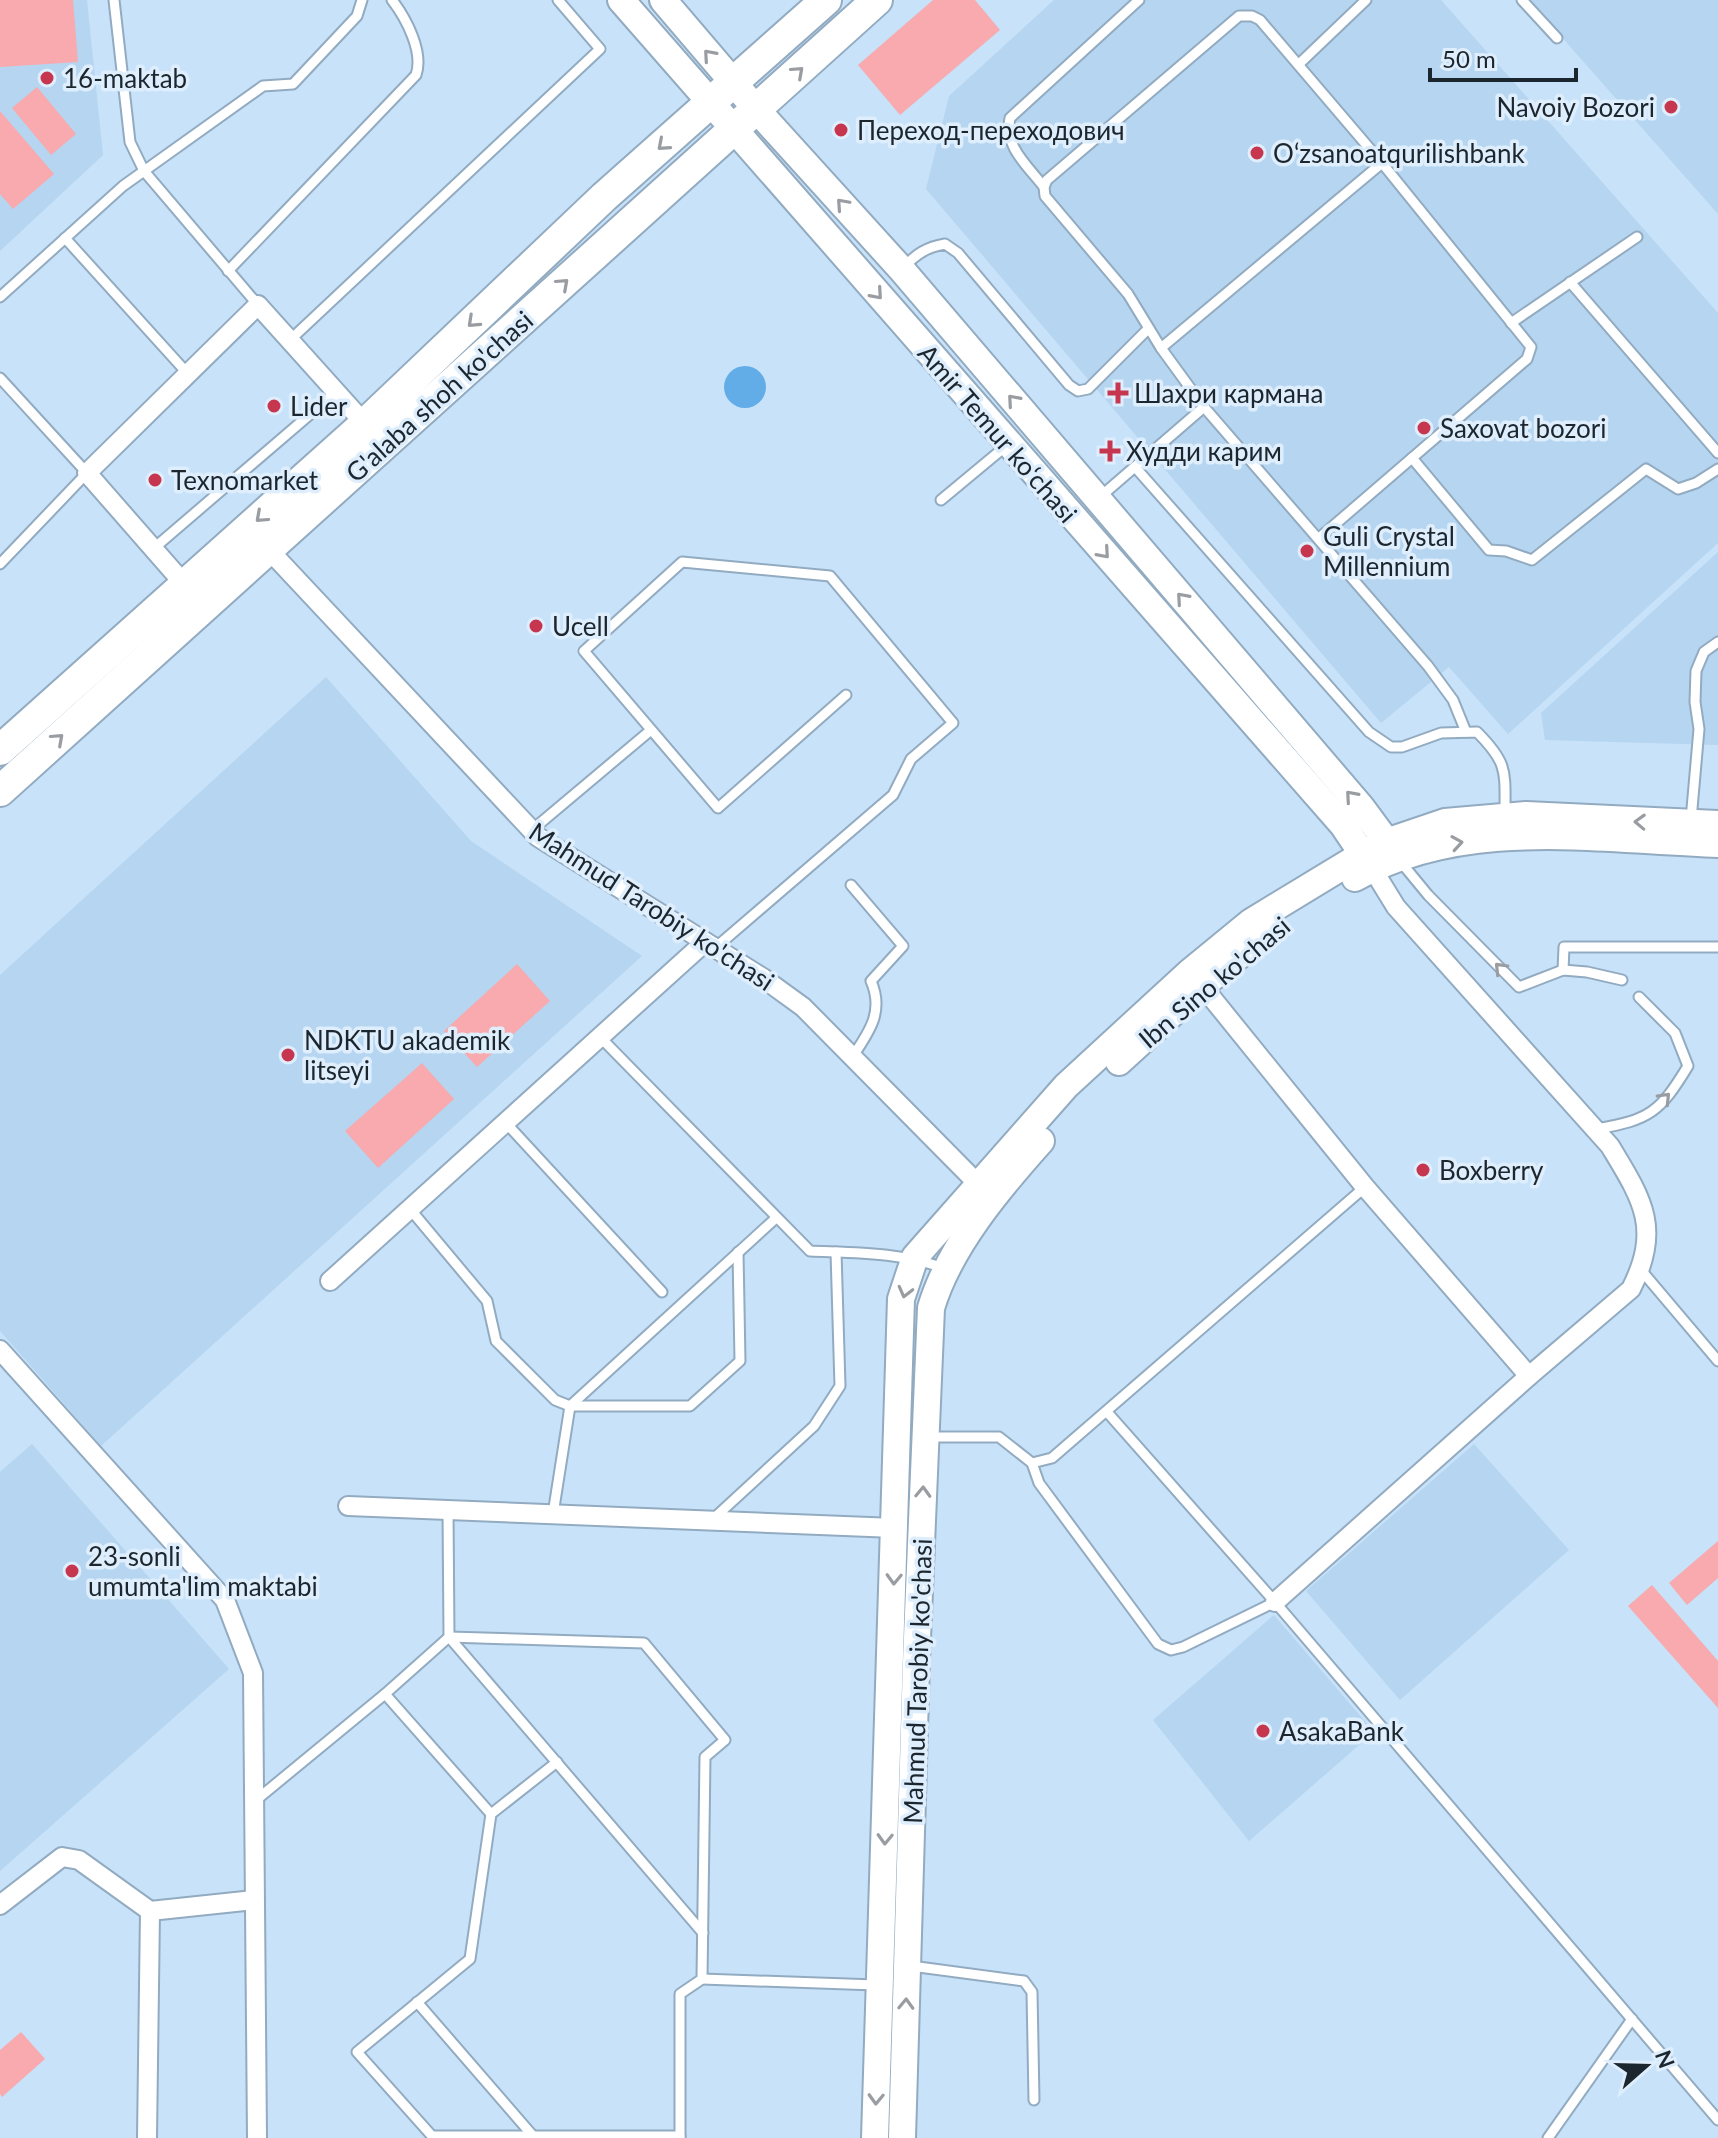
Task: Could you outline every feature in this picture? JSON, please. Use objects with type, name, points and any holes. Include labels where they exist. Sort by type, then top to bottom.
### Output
[{"type":"main road","name":"Amir Temur ko‘chasi","points":[[621,0],[1343,825],[1368,861]]},
{"type":"main road","name":"Amir Temur ko‘chasi","points":[[663,0],[756,109],[902,270],[1361,807],[1392,850]]},
{"type":"main road","name":"G'alaba shoh ko'chasi","points":[[0,750],[365,424],[604,197],[826,0]]},
{"type":"main road","name":"G'alaba shoh ko'chasi","points":[[0,791],[877,0]]},
{"type":"main road","name":"Mahmud Tarobiy ko'chasi","points":[[875,2138],[901,1299],[915,1257],[986,1192],[1066,1086],[1196,979],[1251,922],[1445,822],[1526,815],[1718,824]]},
{"type":"main road","points":[[1392,850],[1501,837],[1542,836],[1718,844]]},
{"type":"main road","name":"Mahmud Tarobiy ko'chasi","points":[[902,2138],[931,1308],[939,1281],[968,1234],[986,1192]]},
{"type":"street","points":[[185,585],[87,473],[258,305],[365,424]]},
{"type":"street","name":"Mahmud Tarobiy ko'chasi","points":[[269,550],[538,837],[803,1007],[986,1192]]},
{"type":"street","points":[[1275,1602],[1631,1289],[1641,1270],[1648,1229],[1636,1189],[1596,1129],[1396,907],[1368,861]]},
{"type":"street","points":[[330,1281],[600,1037],[710,945]]},
{"type":"street","points":[[1196,979],[1365,1187],[1529,1376]]},
{"type":"street","points":[[0,1350],[225,1600],[253,1673],[257,2138]]},
{"type":"street","name":"Mahmud Tarobiy ko'chasi","points":[[348,1506],[895,1528]]},
{"type":"street","points":[[0,1905],[62,1857],[79,1860],[150,1911],[254,1900]]},
{"type":"street","points":[[147,2138],[150,1911]]},
{"type":"lane","points":[[114,0],[130,142],[144,171],[258,305]]},
{"type":"lane","points":[[0,297],[123,186],[263,86],[293,84],[357,16],[362,0]]},
{"type":"lane","points":[[228,271],[416,75],[420,63],[412,38],[392,0]]},
{"type":"lane","points":[[289,341],[600,49],[558,0]]},
{"type":"lane","points":[[1044,187],[1012,147],[1007,132],[1010,118],[1139,0]]},
{"type":"lane","points":[[1299,64],[1366,0]]},
{"type":"lane","points":[[1522,0],[1557,38]]},
{"type":"lane","points":[[1318,539],[1527,359],[1531,347],[1299,64],[1260,20],[1252,16],[1239,16],[1047,180],[1045,196],[1128,294],[1148,329],[1204,407],[1318,539],[1428,666],[1453,700],[1466,732]]},
{"type":"lane","points":[[1161,348],[1382,163]]},
{"type":"lane","points":[[1511,323],[1637,237]]},
{"type":"lane","points":[[65,238],[188,374]]},
{"type":"lane","points":[[902,270],[914,256],[931,246],[945,244],[958,253],[1069,385],[1078,391],[1088,389],[1148,329]]},
{"type":"lane","points":[[1570,282],[1718,453]]},
{"type":"lane","points":[[0,378],[87,473],[0,564]]},
{"type":"lane","points":[[153,549],[336,392]]},
{"type":"lane","points":[[1098,499],[1204,407]]},
{"type":"lane","points":[[941,500],[1009,444]]},
{"type":"lane","points":[[1412,458],[1489,550],[1506,551],[1532,560],[1646,469],[1678,489],[1696,483],[1718,469]]},
{"type":"lane","points":[[1135,467],[1369,732],[1391,747],[1402,747],[1441,733],[1477,732],[1496,751],[1504,766],[1505,817]]},
{"type":"lane","points":[[710,945],[893,795],[911,759],[953,723],[830,576],[682,562],[584,651],[718,808],[846,695]]},
{"type":"lane","points":[[1690,823],[1699,729],[1695,702],[1696,671],[1704,652],[1718,642]]},
{"type":"lane","points":[[532,830],[651,730]]},
{"type":"lane","points":[[1392,850],[1428,895],[1519,987],[1563,970],[1622,980]]},
{"type":"lane","points":[[851,885],[903,946],[871,981],[877,997],[874,1025],[853,1056]]},
{"type":"lane","points":[[1563,970],[1564,947],[1718,947]]},
{"type":"lane","points":[[1596,1129],[1633,1123],[1666,1101],[1688,1066],[1675,1033],[1639,997]]},
{"type":"lane","points":[[600,1037],[810,1251],[915,1257],[946,1269]]},
{"type":"lane","points":[[506,1123],[662,1292]]},
{"type":"lane","points":[[1032,1463],[1052,1458],[1365,1187]]},
{"type":"lane","points":[[410,1209],[487,1301],[496,1341],[555,1400],[570,1406],[690,1406],[740,1361],[738,1252]]},
{"type":"lane","points":[[553,1514],[570,1406],[776,1218]]},
{"type":"lane","points":[[711,1521],[814,1426],[840,1386],[836,1252]]},
{"type":"lane","points":[[1641,1270],[1718,1361]]},
{"type":"lane","points":[[1107,1412],[1275,1602],[1718,2120]]},
{"type":"lane","points":[[926,1437],[999,1437],[1032,1463],[1039,1483],[1158,1644],[1171,1650],[1183,1647],[1275,1602]]},
{"type":"lane","points":[[448,1510],[449,1637],[703,1934]]},
{"type":"lane","points":[[255,1801],[449,1637],[644,1643],[725,1740],[705,1757],[702,1979]]},
{"type":"lane","points":[[385,1694],[491,1814]]},
{"type":"lane","points":[[557,1762],[491,1814],[470,1959],[357,2052],[432,2136],[680,2137],[680,1994],[702,1979],[880,1985]]},
{"type":"lane","points":[[907,1966],[1024,1981],[1032,1992],[1034,2100]]},
{"type":"lane","points":[[417,2002],[533,2136]]},
{"type":"lane","points":[[1548,2138],[1632,2019]]},
{"type":"shaded area","name":"16-maktab","points":[[0,0],[87,0],[103,155],[0,251]]},
{"type":"shaded area","points":[[0,0],[73,0],[78,62],[0,67]]},
{"type":"shaded area","points":[[933,0],[975,0],[1000,30],[900,115],[858,65]]},
{"type":"shaded area","name":"Saxovat bozori","points":[[1054,0],[1441,0],[1718,313],[1718,543],[1508,734],[1449,667],[1381,723],[926,189],[949,96]]},
{"type":"shaded area","name":"Navoiy Bozori","points":[[1529,0],[1718,0],[1718,214]]},
{"type":"shaded area","points":[[37,87],[76,134],[51,155],[12,108]]},
{"type":"shaded area","points":[[0,111],[54,174],[13,209],[0,194]]},
{"type":"shaded area","points":[[1718,552],[1718,745],[1545,740],[1541,713]]},
{"type":"shaded area","name":"NDKTU akademik litseyi","points":[[326,677],[471,841],[642,956],[101,1446],[0,1331],[0,975]]},
{"type":"shaded area","points":[[517,964],[550,1001],[477,1067],[444,1031]]},
{"type":"shaded area","points":[[422,1063],[454,1099],[378,1168],[345,1131]]},
{"type":"shaded area","name":"23-sonli umumta'lim maktabi","points":[[32,1444],[229,1669],[0,1871],[0,1472]]},
{"type":"shaded area","points":[[1474,1444],[1569,1550],[1400,1700],[1306,1591]]},
{"type":"shaded area","points":[[1718,1541],[1718,1578],[1687,1605],[1669,1583]]},
{"type":"shaded area","points":[[1652,1585],[1718,1661],[1718,1708],[1628,1606]]},
{"type":"shaded area","points":[[1274,1615],[1374,1732],[1249,1841],[1153,1720]]},
{"type":"shaded area","points":[[21,2032],[45,2059],[2,2097],[0,2050]]},
{"type":"water","points":[[745,366],[760,372],[766,387],[760,402],[745,408],[730,402],[724,387],[730,372]]},
{"type":"place","name":"16-maktab","points":[[47,78]]},
{"type":"place","name":"Navoiy Bozori","points":[[1671,107]]},
{"type":"place","name":"Переход-переходович","points":[[841,130]]},
{"type":"place","name":"Oʻzsanoatqurilishbank","points":[[1257,153]]},
{"type":"place","name":"Шахри кармана","points":[[1118,393]]},
{"type":"place","name":"Lider","points":[[274,406]]},
{"type":"place","name":"Saxovat bozori","points":[[1424,428]]},
{"type":"place","name":"Худди карим","points":[[1110,451]]},
{"type":"place","name":"Texnomarket","points":[[155,480]]},
{"type":"place","name":"Guli Crystal Millennium","points":[[1307,551]]},
{"type":"place","name":"Ucell","points":[[536,626]]},
{"type":"place","name":"NDKTU akademik litseyi","points":[[288,1055]]},
{"type":"place","name":"Boxberry","points":[[1423,1170]]},
{"type":"place","name":"23-sonli umumta'lim maktabi","points":[[72,1571]]},
{"type":"place","name":"AsakaBank","points":[[1263,1731]]}]
